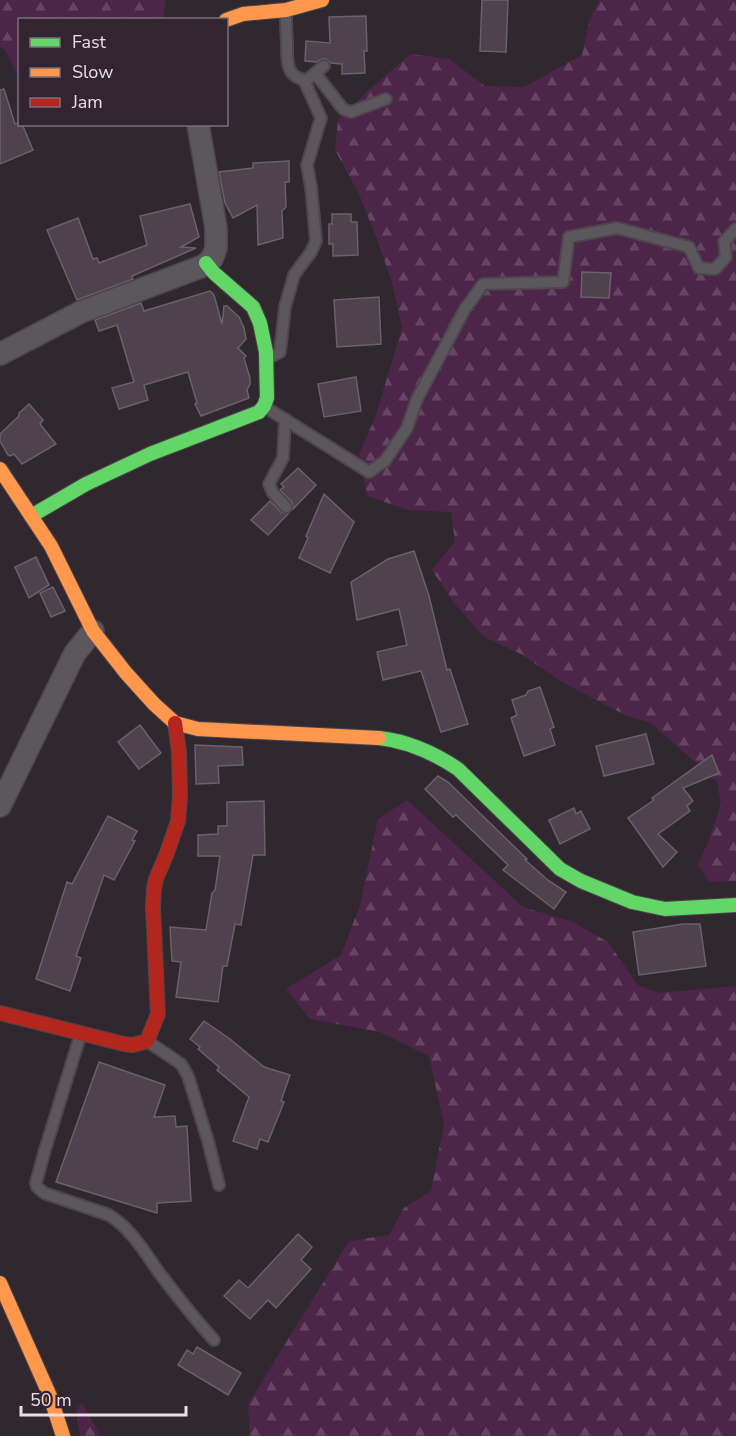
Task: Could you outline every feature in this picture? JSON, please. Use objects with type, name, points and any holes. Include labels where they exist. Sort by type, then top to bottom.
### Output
[{"type":"street","points":[[228,19],[243,15],[286,10],[322,0]]},
{"type":"street","points":[[0,354],[81,312],[203,266],[212,259],[216,248],[216,228],[198,126]]},
{"type":"street","points":[[31,516],[86,484],[150,454],[249,417],[259,412],[264,406],[267,398],[266,358],[260,323],[253,307],[214,273],[206,263]]},
{"type":"street","points":[[0,469],[51,546],[93,631],[126,673],[175,723],[198,729],[363,736],[391,739],[420,748],[458,769],[560,869],[581,881],[632,902],[665,909],[736,905]]},
{"type":"street","points":[[0,806],[75,653],[93,631]]},
{"type":"street","points":[[0,1012],[133,1045],[147,1041],[158,1014],[154,888],[178,821],[179,763],[175,723]]},
{"type":"street","points":[[0,1283],[50,1396],[63,1436]]},
{"type":"lane","points":[[286,10],[287,62],[290,70],[299,79],[307,80],[319,70],[343,109],[351,112],[386,99]]},
{"type":"lane","points":[[266,358],[280,352],[285,307],[294,275],[316,241],[307,165],[321,118],[304,80]]},
{"type":"lane","points":[[264,406],[369,472],[385,461],[407,428],[417,399],[465,309],[483,284],[563,282],[569,237],[617,228],[689,247],[699,268],[715,269],[726,257],[724,242],[736,229]]},
{"type":"lane","points":[[285,419],[283,458],[269,484],[273,493],[285,507]]},
{"type":"lane","points":[[81,1033],[36,1184],[44,1192],[109,1215],[117,1220],[193,1317],[214,1340]]},
{"type":"lane","points":[[147,1041],[181,1064],[188,1076],[219,1185]]},
{"type":"green space","points":[[0,0],[166,0],[163,18],[18,18],[18,76],[5,50],[0,47]]},
{"type":"green space","points":[[599,0],[736,0],[736,881],[709,882],[698,865],[721,804],[717,782],[651,723],[627,716],[562,682],[521,654],[484,637],[454,603],[432,570],[455,541],[451,512],[408,510],[367,496],[359,454],[375,418],[402,328],[392,283],[377,239],[359,194],[335,150],[338,120],[411,54],[449,59],[485,86],[524,87],[582,55],[589,23]]},
{"type":"green space","points":[[407,800],[523,907],[573,922],[608,942],[638,985],[659,993],[736,986],[736,1436],[250,1436],[248,1404],[349,1241],[389,1235],[404,1208],[431,1191],[444,1124],[429,1056],[380,1032],[310,1019],[286,989],[341,955],[360,905],[378,819]]},
{"type":"green space","points":[[82,1403],[100,1436],[80,1436],[76,1410]]},
{"type":"building","points":[[482,0],[508,0],[506,52],[480,51]]},
{"type":"building","points":[[366,16],[365,73],[342,74],[342,64],[331,63],[326,59],[317,62],[305,61],[306,41],[330,43],[329,17]]},
{"type":"building","points":[[4,89],[15,124],[18,123],[18,126],[23,126],[33,150],[0,164],[0,90]]},
{"type":"building","points":[[289,161],[289,182],[285,182],[286,207],[282,211],[283,238],[258,245],[257,205],[233,218],[225,203],[219,172],[253,168],[253,163]]},
{"type":"building","points":[[190,204],[199,237],[181,247],[196,248],[132,276],[133,279],[77,300],[47,230],[78,218],[93,259],[97,258],[99,263],[147,245],[140,216]]},
{"type":"building","points":[[332,214],[351,214],[351,222],[357,222],[358,255],[333,256],[333,244],[329,244],[329,224],[332,224]]},
{"type":"building","points":[[582,272],[611,273],[609,298],[581,297]]},
{"type":"building","points":[[210,291],[214,295],[222,324],[224,306],[227,306],[239,317],[244,328],[246,339],[238,348],[246,356],[244,358],[250,378],[247,390],[249,398],[201,416],[195,404],[197,403],[188,372],[144,385],[148,400],[119,409],[112,388],[134,382],[117,325],[99,331],[95,320],[141,303],[144,311]]},
{"type":"building","points":[[379,297],[381,344],[337,347],[334,300]]},
{"type":"building","points":[[356,377],[361,411],[324,417],[318,384]]},
{"type":"building","points":[[29,404],[43,420],[40,424],[56,444],[22,464],[14,454],[8,455],[0,441],[0,434]]},
{"type":"building","points":[[298,468],[316,485],[293,509],[292,502],[280,490],[284,487],[281,484]]},
{"type":"building","points":[[324,494],[354,522],[330,573],[299,558]]},
{"type":"building","points":[[270,501],[281,512],[288,514],[268,535],[251,520]]},
{"type":"building","points":[[414,551],[429,596],[447,670],[450,669],[468,724],[441,732],[421,671],[383,680],[377,652],[407,645],[399,609],[357,620],[351,582],[388,559]]},
{"type":"building","points":[[36,557],[49,585],[29,598],[15,567]]},
{"type":"building","points":[[53,587],[65,611],[51,617],[40,593]]},
{"type":"building","points":[[540,687],[554,727],[550,729],[555,745],[524,756],[511,718],[517,715],[512,700]]},
{"type":"building","points":[[140,725],[161,753],[139,769],[118,742]]},
{"type":"building","points":[[646,734],[654,764],[604,776],[596,746]]},
{"type":"building","points":[[195,745],[242,747],[243,765],[218,766],[219,783],[196,784]]},
{"type":"building","points":[[712,755],[719,773],[683,788],[693,801],[687,806],[690,811],[658,834],[677,852],[663,867],[628,818]]},
{"type":"building","points":[[438,776],[448,782],[527,859],[525,860],[566,892],[554,909],[503,870],[508,865],[425,789]]},
{"type":"building","points":[[264,801],[265,855],[253,855],[241,925],[235,924],[227,966],[223,966],[218,1002],[176,997],[181,962],[172,961],[170,927],[206,930],[220,856],[198,856],[198,835],[218,834],[218,826],[227,826],[227,802]]},
{"type":"building","points":[[574,808],[576,814],[581,811],[590,829],[560,844],[549,820]]},
{"type":"building","points":[[108,816],[137,831],[132,840],[135,841],[114,880],[104,875],[76,956],[81,958],[70,991],[36,979],[67,882],[72,884]]},
{"type":"building","points":[[683,924],[700,924],[706,966],[639,975],[633,932]]},
{"type":"building","points":[[204,1021],[264,1067],[290,1075],[281,1101],[284,1102],[268,1142],[260,1139],[257,1149],[233,1141],[249,1097],[217,1070],[219,1067],[190,1039]]},
{"type":"building","points":[[99,1062],[165,1085],[154,1117],[175,1116],[176,1127],[187,1126],[191,1201],[157,1203],[157,1213],[56,1182]]},
{"type":"building","points":[[298,1234],[312,1247],[301,1260],[311,1269],[276,1308],[268,1300],[250,1319],[224,1296],[239,1280],[248,1288]]},
{"type":"building","points":[[197,1347],[241,1373],[228,1395],[178,1365],[187,1350],[193,1354]]},
{"type":"traffic: fast","points":[[31,516],[86,484],[150,454],[259,412],[264,406],[267,398],[266,352],[260,323],[253,307],[214,273],[206,263]]},
{"type":"traffic: fast","points":[[379,738],[420,749],[458,769],[560,869],[581,881],[632,902],[665,909],[736,905]]},
{"type":"traffic: slow","points":[[228,19],[243,14],[286,10],[322,0]]},
{"type":"traffic: slow","points":[[0,469],[51,546],[93,631],[126,673],[175,723],[198,729],[379,738]]},
{"type":"traffic: slow","points":[[0,1283],[50,1396],[63,1436]]},
{"type":"traffic: jam","points":[[0,1013],[124,1044],[133,1045],[147,1041],[158,1014],[154,888],[178,821],[179,752],[175,723]]}]
